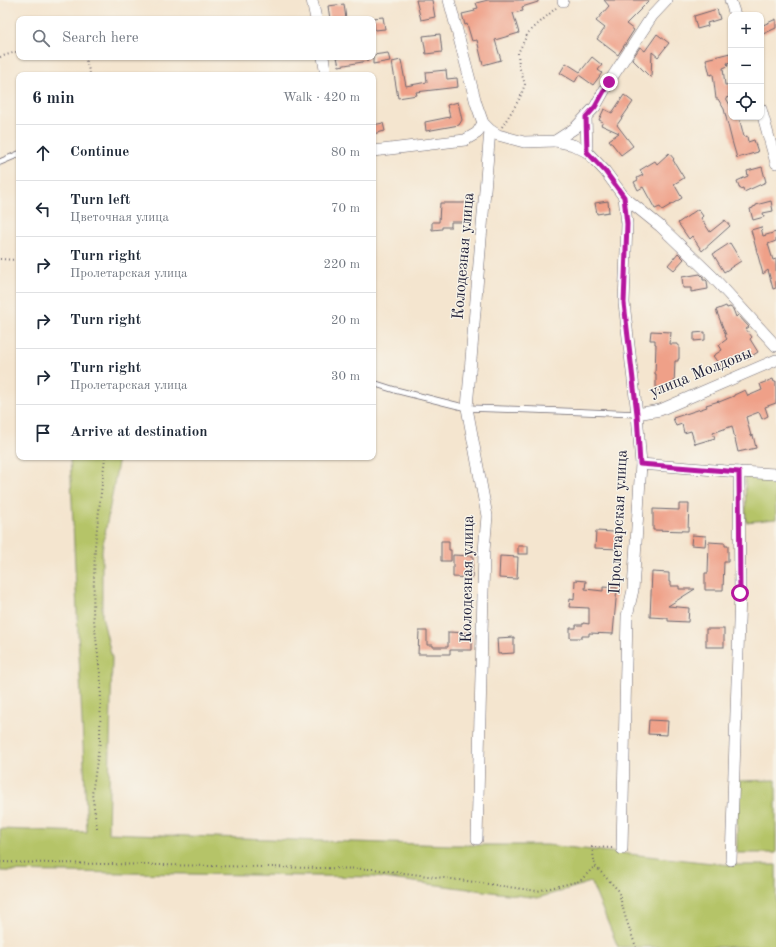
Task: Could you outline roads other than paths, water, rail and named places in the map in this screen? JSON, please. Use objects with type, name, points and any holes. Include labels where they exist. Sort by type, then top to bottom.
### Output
[{"type":"street","points":[[312,0],[315,16]]},
{"type":"street","name":"Колодезная улица","points":[[449,0],[476,103],[490,129],[467,408],[487,516],[484,551],[477,839]]},
{"type":"street","points":[[556,142],[576,128],[595,107],[609,82],[652,16],[668,0]]},
{"type":"street","points":[[730,0],[734,12]]},
{"type":"street","points":[[324,60],[326,72]]},
{"type":"street","points":[[586,117],[587,152]]},
{"type":"street","points":[[764,120],[776,163]]},
{"type":"street","points":[[376,151],[465,140],[477,133],[490,129]]},
{"type":"street","name":"Пролетарская улица","points":[[490,129],[524,142],[556,142],[573,145],[587,152],[605,171],[624,197],[660,226],[712,276],[776,346]]},
{"type":"street","name":"Пролетарская улица","points":[[622,849],[627,616],[633,590],[640,464],[637,414],[624,303],[627,224],[624,197]]},
{"type":"street","name":"улица Молдовы","points":[[637,414],[660,410],[776,360]]},
{"type":"street","points":[[640,464],[776,474]]},
{"type":"street","points":[[731,860],[740,593],[739,472]]},
{"type":"lane","points":[[0,162],[16,155]]},
{"type":"lane","points":[[376,384],[467,408],[637,414]]}]
